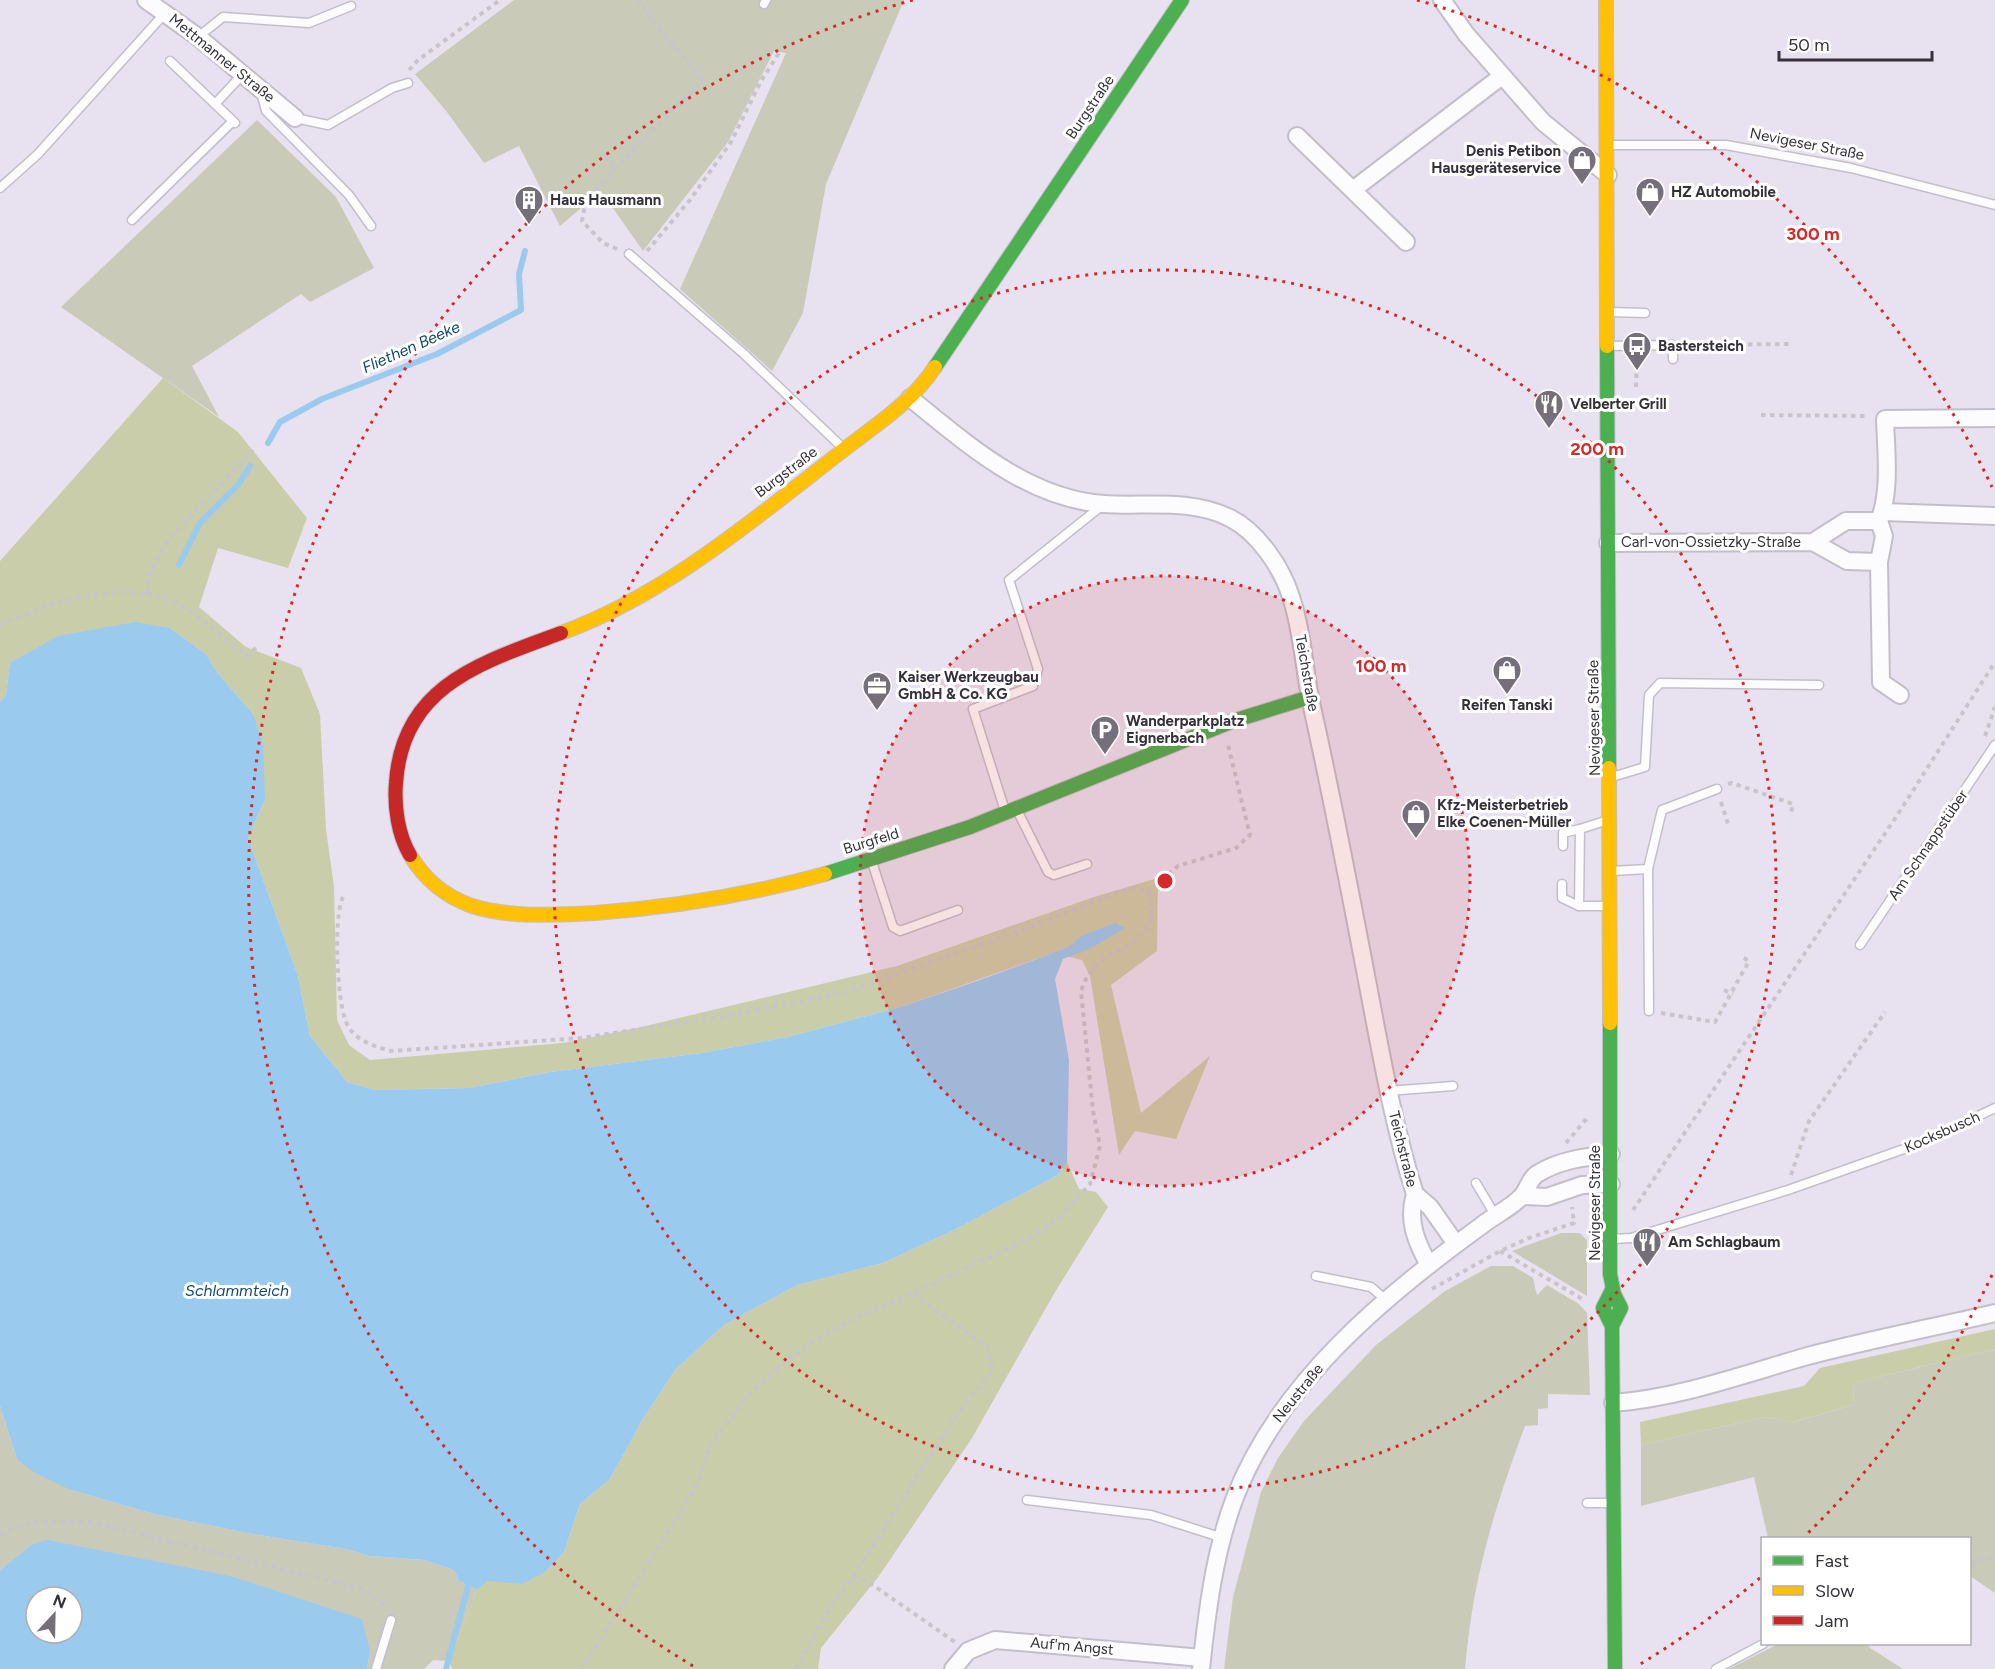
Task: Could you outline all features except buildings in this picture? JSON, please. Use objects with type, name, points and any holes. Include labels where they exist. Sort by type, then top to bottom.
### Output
[{"type":"street","name":"Mettmanner Straße","points":[[146,0],[198,37],[295,118]]},
{"type":"street","name":"Burgstraße","points":[[427,880],[403,845],[395,793],[396,765],[404,739],[414,721],[439,690],[453,677],[519,648],[589,622],[656,586],[720,543],[910,398],[932,372],[1182,0]]},
{"type":"street","points":[[1442,0],[1466,34],[1543,122],[1608,175]]},
{"type":"street","name":"Nevigeser Straße","points":[[1606,0],[1612,1290],[1603,1302],[1602,1313],[1612,1326],[1615,1669]]},
{"type":"street","points":[[1354,189],[1502,76]]},
{"type":"street","points":[[1297,136],[1406,242]]},
{"type":"street","name":"Teichstraße","points":[[910,398],[1011,475],[1070,499],[1105,504],[1172,503],[1230,518],[1248,531],[1277,566],[1291,596],[1388,1090],[1414,1194],[1410,1211],[1415,1236],[1429,1265]]},
{"type":"street","points":[[1900,695],[1881,682],[1879,562],[1884,536],[1881,516],[1887,460],[1885,419],[1995,418]]},
{"type":"street","name":"Carl-von-Ossietzky-Straße","points":[[1813,542],[1846,521],[1881,516],[1995,516]]},
{"type":"street","name":"Carl-von-Ossietzky-Straße","points":[[1608,543],[1813,542],[1847,561],[1879,562]]},
{"type":"street","name":"Burgfeld","points":[[427,880],[467,906],[493,913],[583,914],[694,904],[802,879],[871,859],[1011,811],[1230,722],[1310,697]]},
{"type":"street","name":"Neustraße","points":[[1201,1663],[1208,1602],[1223,1538],[1244,1475],[1281,1410],[1307,1378],[1387,1301],[1456,1244],[1522,1197],[1535,1175],[1565,1162],[1611,1154]]},
{"type":"street","points":[[1522,1197],[1547,1197],[1582,1185],[1611,1185]]},
{"type":"street","name":"Teichstraße","points":[[1414,1194],[1430,1207],[1456,1244]]},
{"type":"street","points":[[1613,1403],[1633,1401],[1715,1383],[1807,1357],[1995,1313]]},
{"type":"street","name":"Auf'm Angst","points":[[953,1669],[968,1651],[995,1640],[1201,1663]]},
{"type":"lane","points":[[198,37],[223,17],[309,23],[351,6]]},
{"type":"lane","points":[[0,188],[38,154],[165,12]]},
{"type":"lane","points":[[132,220],[234,122],[170,62]]},
{"type":"lane","points":[[215,104],[243,74]]},
{"type":"lane","points":[[295,118],[328,125],[392,88],[408,83]]},
{"type":"lane","points":[[261,89],[266,111],[350,195],[371,226]]},
{"type":"lane","name":"Nevigeser Straße","points":[[1608,145],[1726,145],[1851,168],[1995,205]]},
{"type":"lane","points":[[629,254],[744,354],[844,448]]},
{"type":"lane","points":[[1608,312],[1645,313]]},
{"type":"lane","points":[[1609,346],[1673,345],[1673,359]]},
{"type":"lane","points":[[1087,864],[1054,875],[1047,872],[1011,811],[973,709],[1033,686],[1038,669],[1009,580],[1105,504]]},
{"type":"lane","points":[[1611,777],[1645,767],[1649,695],[1660,683],[1819,685]]},
{"type":"lane","name":"Am Schnappstüber","points":[[1860,945],[1993,742]]},
{"type":"lane","points":[[1649,1011],[1648,869],[1662,810],[1717,789]]},
{"type":"lane","points":[[1563,846],[1563,833],[1611,819]]},
{"type":"lane","points":[[1579,906],[1580,829]]},
{"type":"lane","points":[[871,859],[893,927],[900,931],[958,910]]},
{"type":"lane","points":[[1611,871],[1648,869]]},
{"type":"lane","points":[[1562,884],[1562,898],[1579,906],[1611,906]]},
{"type":"lane","points":[[1388,1090],[1453,1086]]},
{"type":"lane","name":"Kocksbusch","points":[[1611,1239],[1631,1238],[1788,1190],[1918,1144],[1995,1108]]},
{"type":"lane","points":[[1476,1183],[1495,1215]]},
{"type":"lane","points":[[1316,1275],[1371,1287],[1387,1301]]},
{"type":"lane","points":[[1027,1500],[1151,1515],[1223,1538]]},
{"type":"lane","points":[[1587,1503],[1615,1503]]},
{"type":"lane","points":[[376,1669],[391,1620]]},
{"type":"lane","points":[[1716,1669],[1761,1645]]},
{"type":"path","points":[[408,83],[409,68],[500,0]]},
{"type":"path","points":[[629,254],[603,243],[582,221],[586,199],[702,80],[652,20],[639,0]]},
{"type":"path","points":[[639,261],[690,200],[731,142],[761,81],[779,53]]},
{"type":"path","points":[[605,155],[617,169]]},
{"type":"path","points":[[1673,345],[1789,344]]},
{"type":"path","points":[[1636,387],[1637,346]]},
{"type":"path","points":[[1761,415],[1878,416],[1885,419]]},
{"type":"path","points":[[147,594],[148,574],[168,540],[253,450]]},
{"type":"path","points":[[0,625],[37,608],[102,593],[147,594],[184,607],[246,656],[257,647]]},
{"type":"path","points":[[1632,1210],[1904,805],[1995,662]]},
{"type":"path","points":[[1993,742],[1983,735],[1995,707]]},
{"type":"path","points":[[1148,892],[1178,866],[1236,848],[1250,835],[1228,743],[1230,722]]},
{"type":"path","points":[[1729,827],[1717,789],[1732,783],[1793,804],[1791,813]]},
{"type":"path","points":[[343,897],[338,915],[337,933],[339,972],[346,1023],[364,1043],[392,1050],[581,1038],[726,1016],[847,992],[1028,928],[1118,892],[1135,888],[1148,892]]},
{"type":"path","points":[[582,1669],[695,1490],[710,1446],[752,1391],[807,1345],[857,1317],[912,1294],[1032,1236],[1061,1216],[1090,1184],[1100,1146],[1093,1111],[1081,992],[1086,975],[1098,963],[1143,934],[1153,918],[1148,892]]},
{"type":"path","points":[[1649,1011],[1715,1022],[1733,994],[1749,961],[1742,957]]},
{"type":"path","points":[[1724,990],[1733,994]]},
{"type":"path","points":[[1788,1190],[1809,1121],[1885,1012]]},
{"type":"path","points":[[1432,1289],[1500,1251],[1574,1223],[1571,1203]]},
{"type":"path","points":[[1500,1251],[1593,1306]]},
{"type":"path","points":[[796,1669],[829,1609],[853,1577],[956,1416],[993,1370],[987,1347],[912,1294]]},
{"type":"path","points":[[0,1533],[33,1522],[90,1522],[363,1589],[394,1612],[391,1620]]},
{"type":"path","points":[[1971,1563],[1995,1556]]},
{"type":"path","points":[[853,1577],[867,1581],[968,1651]]},
{"type":"green space","points":[[514,0],[904,0],[826,184],[803,313],[772,371],[680,289],[786,53],[774,51],[728,142],[643,251],[601,191],[560,226],[519,146],[484,163],[447,112],[415,74]]},
{"type":"green space","points":[[257,120],[336,197],[374,268],[310,302],[301,294],[192,366],[219,417],[61,307]]},
{"type":"green space","points":[[163,378],[238,432],[307,518],[288,568],[218,548],[199,607],[246,647],[301,668],[320,714],[326,829],[334,887],[337,1020],[349,1045],[370,1060],[563,1043],[637,1028],[897,966],[1094,897],[1158,878],[1157,951],[1111,985],[1141,1113],[1210,1056],[1176,1139],[1135,1131],[1119,1155],[1090,976],[1082,960],[1053,953],[904,1006],[788,1037],[702,1053],[550,1072],[469,1088],[375,1090],[347,1082],[310,1036],[298,976],[248,838],[265,800],[253,714],[216,671],[206,654],[170,628],[10,663],[6,695],[0,702],[0,561]]},
{"type":"green space","points":[[1067,1162],[1079,1189],[1096,1192],[1108,1207],[1055,1292],[972,1438],[879,1576],[821,1648],[818,1669],[452,1669],[449,1661],[477,1590],[488,1580],[545,1572],[564,1552],[580,1504],[610,1479],[641,1422],[675,1370],[724,1325],[797,1285],[883,1263],[956,1229],[1058,1175]]},
{"type":"green space","points":[[1561,1233],[1580,1233],[1587,1240],[1587,1296],[1512,1251]]},
{"type":"green space","points":[[1491,1266],[1513,1266],[1533,1278],[1537,1295],[1547,1285],[1579,1304],[1587,1313],[1590,1395],[1548,1394],[1548,1408],[1538,1409],[1538,1425],[1525,1426],[1486,1546],[1473,1604],[1465,1669],[1224,1669],[1233,1597],[1261,1492],[1278,1458],[1304,1421],[1376,1345],[1445,1291]]},
{"type":"green space","points":[[1995,1329],[1995,1349],[1854,1383],[1853,1405],[1793,1422],[1764,1417],[1641,1445],[1640,1422],[1804,1386],[1820,1368]]},
{"type":"green space","points":[[1995,1349],[1995,1593],[1971,1577],[1971,1537],[1768,1537],[1754,1477],[1641,1506],[1641,1445],[1764,1417],[1794,1422],[1853,1405],[1854,1383]]},
{"type":"green space","points":[[0,1406],[17,1459],[71,1490],[154,1514],[247,1533],[346,1549],[370,1556],[424,1560],[454,1570],[459,1581],[477,1590],[449,1661],[433,1660],[424,1669],[367,1669],[370,1651],[31,1545],[0,1570]]},
{"type":"green space","points":[[1776,1645],[1868,1645],[1903,1669],[1729,1669]]},
{"type":"water","name":"Schlammteich","points":[[135,622],[170,628],[206,654],[216,671],[253,714],[263,744],[265,800],[248,838],[298,976],[310,1036],[347,1082],[375,1090],[469,1088],[550,1072],[702,1053],[788,1037],[904,1006],[977,981],[1069,947],[1081,936],[1115,923],[1125,928],[1091,948],[1063,959],[1055,979],[1069,1060],[1067,1162],[1058,1175],[956,1229],[883,1263],[797,1285],[724,1325],[675,1370],[641,1422],[610,1479],[580,1504],[564,1552],[545,1572],[522,1584],[488,1581],[477,1590],[459,1581],[454,1570],[424,1560],[370,1556],[346,1549],[247,1533],[154,1514],[71,1490],[35,1473],[17,1459],[0,1406],[0,702],[6,695],[10,663],[58,636]]},
{"type":"water","points":[[47,1540],[230,1576],[362,1619],[370,1652],[367,1669],[0,1669],[0,1570],[31,1545]]},
{"type":"waterway","name":"Fliethen Beeke","points":[[268,443],[280,422],[322,399],[437,354],[521,310],[519,274],[525,251]]},
{"type":"waterway","name":"Fliethen Beeke","points":[[179,565],[200,523],[238,485],[250,466]]},
{"type":"waterway","points":[[446,1669],[468,1586]]},
{"type":"traffic: fast","points":[[935,367],[1182,0]]},
{"type":"traffic: fast","points":[[1607,346],[1609,768]]},
{"type":"traffic: fast","points":[[825,874],[970,827],[1233,721],[1310,697]]},
{"type":"traffic: fast","points":[[1610,1023],[1610,1274],[1614,1294],[1621,1308],[1612,1326]]},
{"type":"traffic: fast","points":[[1612,1290],[1603,1308],[1612,1326],[1615,1669]]},
{"type":"traffic: slow","points":[[1606,0],[1607,346]]},
{"type":"traffic: slow","points":[[561,633],[635,599],[671,578],[739,531],[890,415],[914,393],[935,367]]},
{"type":"traffic: slow","points":[[1609,768],[1610,1023]]},
{"type":"traffic: slow","points":[[410,855],[436,886],[462,902],[487,910],[533,915],[595,913],[682,904],[740,894],[825,874]]},
{"type":"traffic: jam","points":[[410,855],[396,811],[396,783],[402,750],[413,722],[430,700],[452,682],[476,667],[561,633]]},
{"type":"place","name":"Denis Petibon Hausgeräteservice","points":[[1582,186]]},
{"type":"place","name":"HZ Automobile","points":[[1650,218]]},
{"type":"place","name":"Haus Hausmann","points":[[529,226]]},
{"type":"place","name":"Bastersteich","points":[[1637,372]]},
{"type":"place","name":"Velberter Grill","points":[[1549,430]]},
{"type":"place","name":"Reifen Tanski","points":[[1507,696]]},
{"type":"place","name":"Kaiser Werkzeugbau GmbH & Co. KG","points":[[877,712]]},
{"type":"place","name":"Wanderparkplatz Eignerbach","points":[[1105,756]]},
{"type":"place","name":"Kfz-Meisterbetrieb Elke Coenen-Müller","points":[[1416,840]]},
{"type":"place","name":"Am Schlagbaum","points":[[1647,1268]]}]
